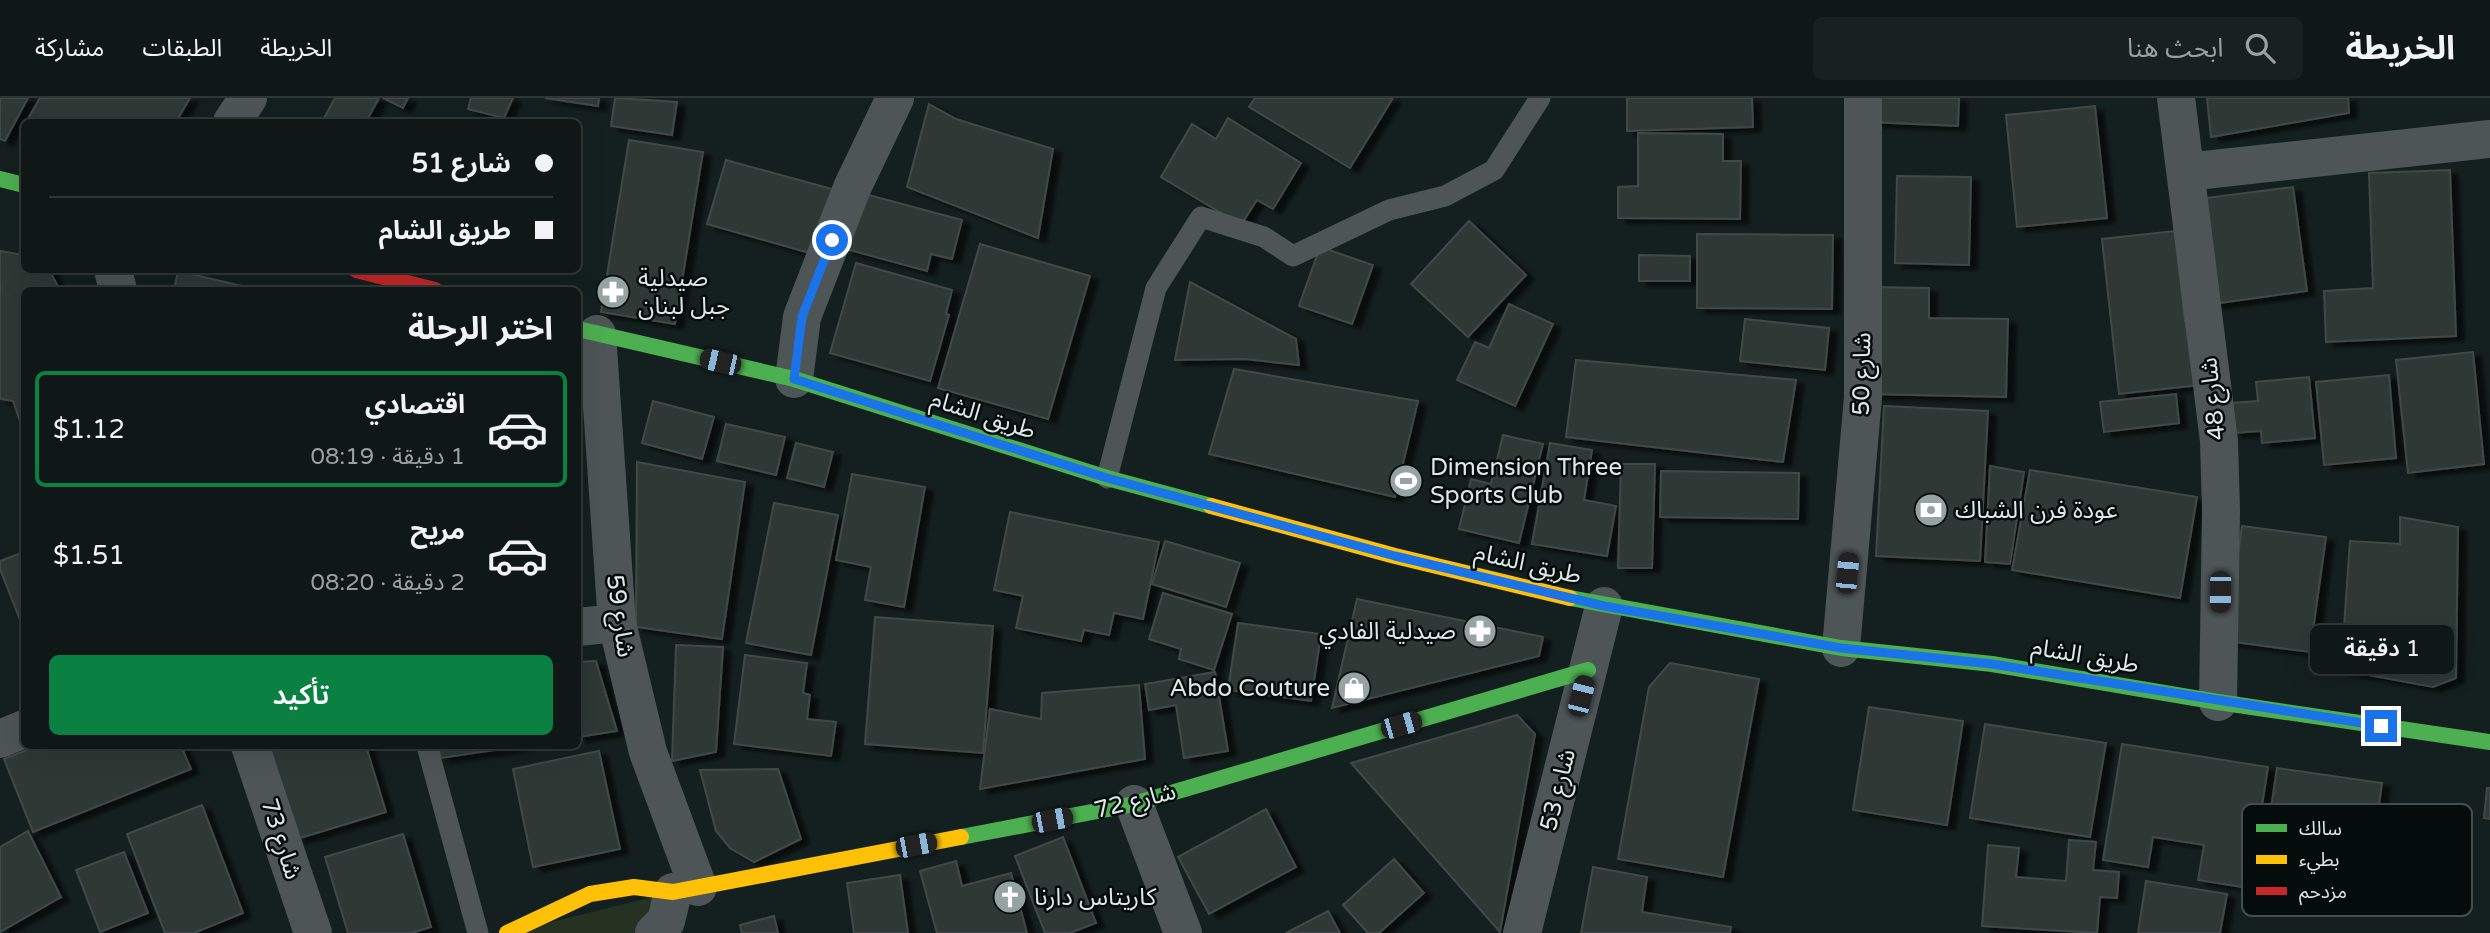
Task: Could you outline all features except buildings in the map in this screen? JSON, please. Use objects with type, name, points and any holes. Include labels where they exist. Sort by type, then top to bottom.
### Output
[{"type":"main road","points":[[0,179],[21,184]]},
{"type":"main road","points":[[368,273],[423,287]]},
{"type":"main road","name":"طريق الشام","points":[[587,331],[794,379],[1107,478],[1395,556],[1604,606],[1841,648],[1992,664],[2218,702],[2490,742]]},
{"type":"main road","name":"شارع 72","points":[[507,933],[590,894],[634,887],[685,889],[1134,804],[1588,670]]},
{"type":"street","points":[[234,119],[248,98]]},
{"type":"street","points":[[794,379],[802,317],[852,188],[895,98]]},
{"type":"street","name":"شارع 50","points":[[1841,648],[1863,397],[1863,98]]},
{"type":"street","name":"شارع 48","points":[[2176,98],[2219,442],[2221,510],[2218,702]]},
{"type":"street","points":[[2186,172],[2490,139]]},
{"type":"street","name":"شارع 59","points":[[587,331],[617,623],[685,889]]},
{"type":"street","name":"شارع 53","points":[[1522,933],[1604,606]]},
{"type":"street","points":[[581,627],[617,623]]},
{"type":"street","points":[[0,738],[21,730]]},
{"type":"street","name":"شارع 73","points":[[251,749],[313,933]]},
{"type":"street","points":[[1134,804],[1183,933]]},
{"type":"street","points":[[654,933],[666,921],[685,889]]},
{"type":"lane","points":[[1107,478],[1156,288],[1201,217],[1264,237],[1293,256],[1389,210],[1445,196],[1494,170],[1540,98]]},
{"type":"lane","points":[[428,749],[478,933]]},
{"type":"green space","points":[[673,892],[654,933],[507,933]]},
{"type":"traffic: fast","points":[[0,179],[21,184]]},
{"type":"traffic: fast","points":[[581,330],[794,379],[1107,478],[1211,506]]},
{"type":"traffic: fast","points":[[1570,598],[1841,648],[1992,664],[2218,702],[2490,742]]},
{"type":"traffic: fast","points":[[961,837],[1134,804],[1588,670]]},
{"type":"traffic: slow","points":[[1211,506],[1395,556],[1570,598]]},
{"type":"traffic: slow","points":[[507,933],[590,894],[634,887],[673,892],[961,837]]},
{"type":"traffic: jam","points":[[368,273],[423,287]]},
{"type":"place","name":"صيدلية جبل لبنان","points":[[613,292]]},
{"type":"place","name":"Dimension Three Sports Club","points":[[1406,481]]},
{"type":"place","name":"عودة فرن الشباك","points":[[1931,510]]},
{"type":"place","name":"صيدلية الفادي","points":[[1480,631]]},
{"type":"place","name":"Abdo Couture","points":[[1354,688]]},
{"type":"place","name":"كاريتاس دارنا","points":[[1010,897]]},
{"type":"route","points":[[832,240],[802,317],[794,379],[1107,478],[1395,556],[1604,606],[1841,648],[1992,664],[2381,726]]}]
